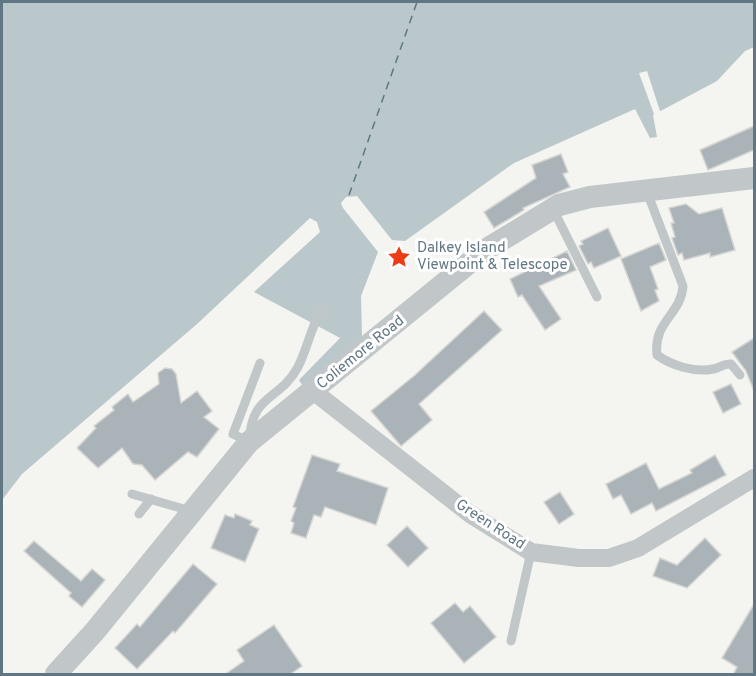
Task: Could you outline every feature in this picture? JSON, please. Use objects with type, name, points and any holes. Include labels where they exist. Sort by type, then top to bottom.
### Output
[{"type":"street","name":"Coliemore Road","points":[[56,675],[95,632],[249,442],[485,250],[553,209],[590,197],[754,178]]},
{"type":"street","name":"Green Road","points":[[313,392],[470,514],[531,552],[579,558],[609,558],[638,548],[754,478]]},
{"type":"lane","points":[[646,190],[683,286],[682,296],[655,340],[657,355],[669,364],[699,369],[712,369],[731,364],[740,375]]},
{"type":"lane","points":[[553,209],[597,297]]},
{"type":"lane","points":[[260,363],[233,434],[249,442],[255,410],[284,384],[297,368],[312,325],[321,310]]},
{"type":"lane","points":[[132,494],[191,512]]},
{"type":"lane","points":[[139,514],[151,499]]},
{"type":"lane","points":[[511,640],[531,552]]},
{"type":"shaded area","points":[[2,2],[754,2],[754,47],[745,51],[717,81],[653,115],[657,137],[650,138],[635,109],[514,163],[405,241],[392,240],[357,196],[346,197],[341,203],[343,208],[378,252],[361,296],[362,337],[302,385],[299,380],[340,338],[254,292],[320,232],[317,222],[310,218],[197,324],[22,474],[2,500]]},
{"type":"pier","points":[[647,71],[661,114],[656,116],[658,125],[639,73]]},
{"type":"building","points":[[754,126],[754,150],[708,170],[700,150]]},
{"type":"building","points":[[561,154],[568,172],[563,174],[570,187],[523,208],[524,210],[494,228],[484,212],[536,178],[532,165]]},
{"type":"building","points":[[686,204],[699,214],[722,208],[735,250],[710,257],[710,253],[684,260],[682,253],[678,255],[672,238],[675,237],[671,223],[674,223],[669,208]]},
{"type":"building","points":[[608,228],[621,256],[594,268],[591,262],[588,264],[579,246],[583,244],[581,241]]},
{"type":"building","points":[[659,243],[666,260],[650,267],[658,289],[655,290],[659,301],[641,311],[621,259]]},
{"type":"building","points":[[567,251],[576,270],[539,286],[561,319],[545,330],[522,295],[518,297],[510,279]]},
{"type":"building","points":[[484,311],[502,330],[419,404],[432,420],[401,446],[371,411],[415,375]]},
{"type":"building","points":[[754,338],[754,391],[746,371],[732,352]]},
{"type":"building","points":[[165,368],[172,369],[176,374],[181,403],[197,391],[212,411],[204,417],[219,429],[197,457],[188,452],[155,480],[142,465],[133,464],[122,448],[98,468],[77,448],[96,428],[94,426],[114,410],[112,407],[128,394],[133,402],[159,384],[158,373]]},
{"type":"building","points":[[731,384],[741,404],[723,413],[713,392]]},
{"type":"building","points":[[312,455],[340,464],[337,471],[388,488],[376,525],[325,507],[321,517],[314,515],[306,538],[291,533],[294,523],[291,521],[296,508],[293,507]]},
{"type":"building","points":[[715,455],[726,475],[656,511],[652,503],[631,514],[621,495],[613,499],[606,484],[646,463],[659,489],[692,473],[690,470]]},
{"type":"building","points":[[560,492],[574,514],[559,524],[544,502]]},
{"type":"building","points":[[235,514],[252,521],[250,525],[259,529],[245,562],[211,548],[225,515],[234,518]]},
{"type":"building","points":[[407,526],[428,548],[408,567],[387,545]]},
{"type":"building","points":[[705,538],[721,555],[687,588],[653,576],[660,558],[677,565]]},
{"type":"building","points":[[34,541],[81,581],[92,569],[105,580],[82,607],[69,596],[71,593],[24,551]]},
{"type":"building","points":[[193,564],[217,584],[175,633],[173,631],[137,669],[115,648],[137,624],[140,627]]},
{"type":"building","points":[[455,603],[463,612],[470,606],[496,637],[464,663],[431,623]]},
{"type":"building","points":[[754,604],[754,675],[733,675],[737,667],[722,658]]},
{"type":"building","points":[[274,625],[302,666],[289,675],[224,675],[244,661],[237,650]]},
{"type":"ferry route","points":[[349,195],[417,2]]},
{"type":"place","name":"Dalkey Island Viewpoint & Telescope","points":[[399,257]]}]
